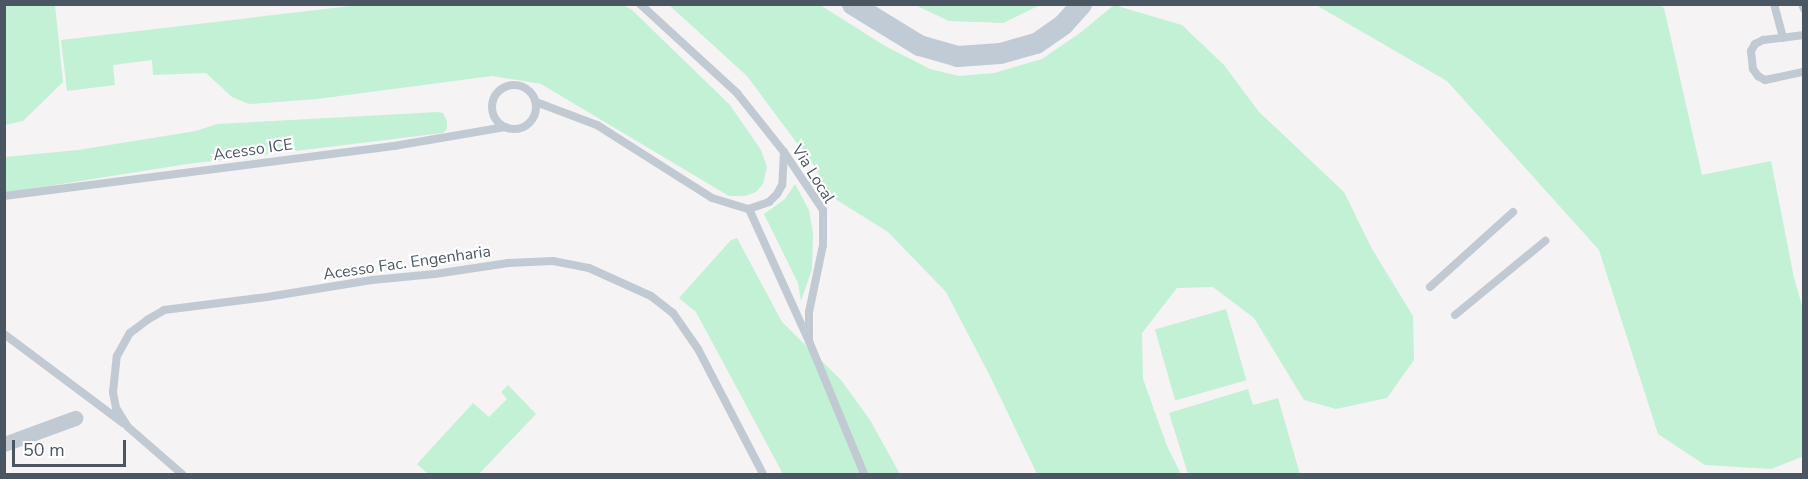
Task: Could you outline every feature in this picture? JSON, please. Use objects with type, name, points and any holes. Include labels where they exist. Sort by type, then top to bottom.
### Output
[{"type":"main road","points":[[852,4],[919,45],[957,56],[1000,54],[1036,43],[1064,24],[1081,4]]},
{"type":"street","points":[[4,444],[75,418]]},
{"type":"lane","name":"Via Local","points":[[640,4],[737,93],[784,152],[823,210],[823,245],[809,312],[809,340],[864,474]]},
{"type":"lane","points":[[1774,4],[1783,38]]},
{"type":"lane","points":[[1802,4],[1803,9]]},
{"type":"lane","points":[[1803,35],[1755,44],[1751,51],[1753,69],[1765,80],[1803,72]]},
{"type":"lane","points":[[509,85],[523,86],[529,90],[536,102],[534,115],[526,126],[512,129],[505,126],[495,118],[492,105],[494,98],[509,85]]},
{"type":"lane","points":[[536,102],[597,125],[705,194],[749,209],[769,202],[777,194],[782,185],[784,152]]},
{"type":"lane","name":"Acesso ICE","points":[[4,196],[394,146],[505,126]]},
{"type":"lane","points":[[749,209],[809,340]]},
{"type":"lane","points":[[1430,287],[1513,212]]},
{"type":"lane","points":[[1455,315],[1545,241]]},
{"type":"lane","name":"Acesso Fac. Engenharia","points":[[182,474],[128,427],[116,408],[112,392],[117,356],[130,333],[164,310],[267,297],[372,280],[435,274],[508,263],[554,261],[590,268],[651,296],[673,313],[698,349],[763,474]]},
{"type":"lane","points":[[4,334],[128,427]]},
{"type":"green space","points":[[5,4],[55,5],[63,82],[23,121],[5,125]]},
{"type":"green space","points":[[368,4],[622,5],[631,9],[730,105],[761,150],[767,167],[763,184],[756,192],[745,196],[729,196],[541,84],[492,76],[317,99],[249,104],[232,97],[206,73],[153,75],[152,60],[113,65],[115,85],[67,91],[61,40]]},
{"type":"green space","points":[[1658,4],[1664,8],[1702,175],[1771,161],[1794,278],[1803,309],[1804,456],[1771,469],[1705,465],[1658,434],[1599,250],[1447,81],[1316,5]]},
{"type":"green space","points":[[669,5],[820,5],[885,46],[930,69],[959,76],[994,73],[1042,59],[1080,33],[1114,5],[1182,25],[1224,65],[1259,112],[1344,192],[1372,249],[1413,316],[1414,360],[1387,398],[1336,409],[1304,400],[1254,318],[1213,287],[1177,288],[1142,333],[1143,379],[1167,446],[1181,474],[1037,474],[946,292],[888,232],[832,197],[814,166],[747,76]]},
{"type":"green space","points":[[915,5],[1040,5],[1003,23],[949,21]]},
{"type":"green space","points":[[443,113],[447,121],[447,129],[443,133],[187,164],[5,193],[5,157],[78,150],[196,131],[217,124]]},
{"type":"green space","points":[[795,184],[809,210],[813,233],[812,269],[801,301],[798,283],[764,214],[785,199]]},
{"type":"green space","points":[[737,238],[782,322],[841,380],[870,420],[900,474],[783,474],[696,312],[679,298],[731,240]]},
{"type":"green space","points":[[1226,309],[1246,380],[1175,401],[1155,329]]},
{"type":"green space","points":[[508,385],[536,414],[479,474],[428,474],[417,464],[473,403],[489,417],[507,399],[501,392]]},
{"type":"green space","points":[[1248,389],[1253,405],[1278,398],[1300,474],[1188,474],[1169,413]]}]
